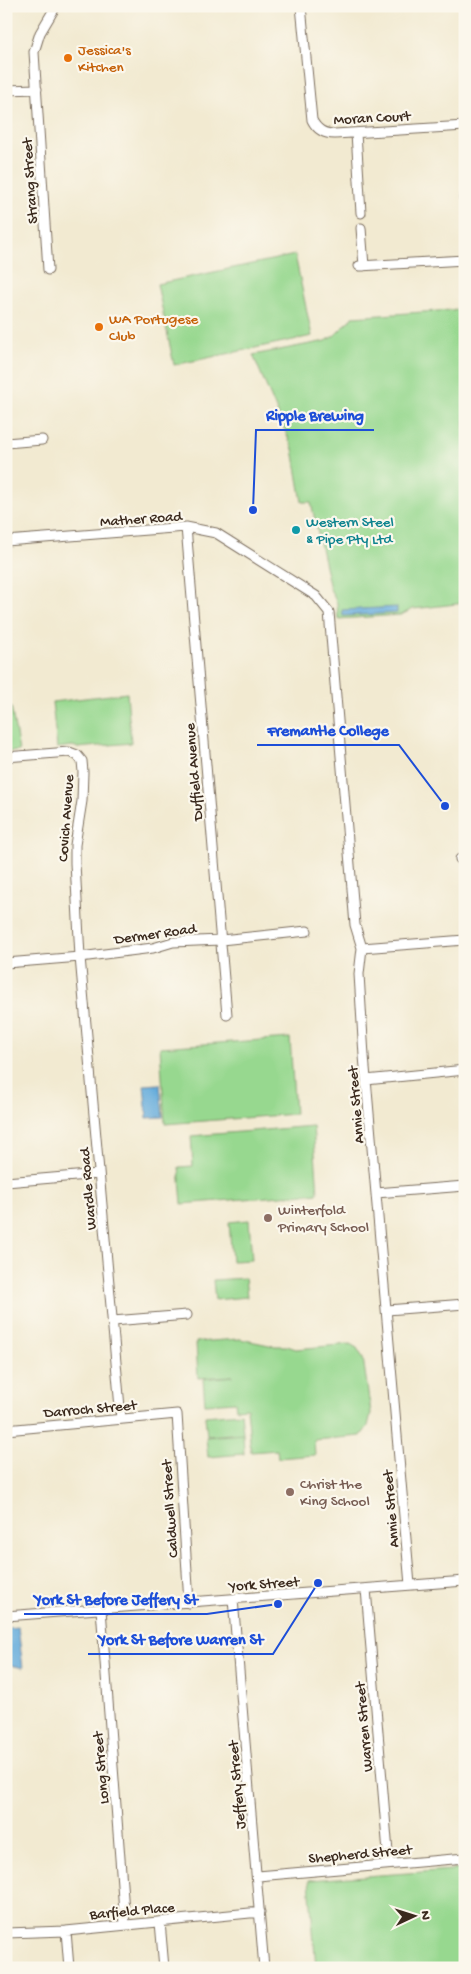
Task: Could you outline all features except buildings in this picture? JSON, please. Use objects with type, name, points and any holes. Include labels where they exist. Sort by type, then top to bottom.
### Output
[{"type":"street","name":"Strang Street","points":[[48,270],[34,52],[40,33],[56,6]]},
{"type":"street","name":"Moran Court","points":[[301,6],[312,120],[318,129],[327,134],[465,126]]},
{"type":"street","points":[[6,90],[37,88]]},
{"type":"street","points":[[356,133],[361,213]]},
{"type":"street","points":[[361,228],[362,266],[465,260]]},
{"type":"street","points":[[6,442],[42,440]]},
{"type":"street","name":"Mather Road","points":[[6,541],[186,527],[216,534],[316,596],[329,612],[330,624]]},
{"type":"street","name":"Duffield Avenue","points":[[186,527],[227,1015]]},
{"type":"street","name":"Annie Street","points":[[330,624],[355,925],[362,948],[359,974],[366,1080],[410,1586]]},
{"type":"street","name":"Covich Avenue","points":[[6,757],[69,752],[77,755],[82,761],[82,801],[75,845],[80,957]]},
{"type":"street","name":"Dermer Road","points":[[6,963],[154,948],[173,942],[221,940],[307,931]]},
{"type":"street","points":[[362,948],[465,940]]},
{"type":"street","name":"Wardle Road","points":[[80,957],[121,1419]]},
{"type":"street","points":[[366,1080],[465,1070]]},
{"type":"street","points":[[6,1182],[99,1174]]},
{"type":"street","points":[[376,1193],[465,1186]]},
{"type":"street","points":[[387,1310],[465,1304]]},
{"type":"street","points":[[112,1321],[187,1315]]},
{"type":"street","name":"Darroch Street","points":[[6,1430],[177,1414]]},
{"type":"street","name":"Caldwell Street","points":[[177,1414],[189,1602]]},
{"type":"street","name":"York Street","points":[[6,1616],[465,1581]]},
{"type":"street","name":"Warren Street","points":[[366,1589],[389,1864]]},
{"type":"street","name":"Jeffery Street","points":[[233,1599],[258,1876],[264,1968]]},
{"type":"street","name":"Long Street","points":[[101,1609],[125,1924]]},
{"type":"street","name":"Shepherd Street","points":[[258,1876],[465,1858]]},
{"type":"street","name":"Barfield Place","points":[[6,1933],[66,1931],[260,1912]]},
{"type":"street","points":[[160,1922],[164,1968]]},
{"type":"street","points":[[66,1931],[69,1968]]},
{"type":"green space","points":[[295,255],[312,336],[174,365],[157,284]]},
{"type":"green space","points":[[465,309],[465,603],[413,609],[401,615],[338,619],[337,603],[330,589],[311,502],[302,502],[293,449],[253,355],[326,341],[353,317]]},
{"type":"green space","points":[[127,693],[131,743],[57,748],[52,702]]},
{"type":"green space","points":[[6,706],[11,706],[19,751],[6,752]]},
{"type":"green space","points":[[290,1038],[295,1114],[165,1124],[160,1047]]},
{"type":"green space","points":[[313,1126],[318,1193],[182,1204],[179,1167],[193,1166],[191,1136]]},
{"type":"green space","points":[[249,1220],[252,1260],[232,1261],[229,1222]]},
{"type":"green space","points":[[245,1278],[247,1297],[215,1300],[213,1280]]},
{"type":"green space","points":[[240,1339],[296,1349],[350,1344],[357,1348],[363,1358],[371,1413],[368,1426],[361,1436],[314,1440],[315,1455],[278,1458],[277,1450],[251,1452],[247,1408],[236,1409],[235,1402],[205,1404],[203,1379],[233,1376],[198,1378],[196,1342]]},
{"type":"green space","points":[[241,1413],[243,1433],[207,1436],[205,1416]]},
{"type":"green space","points":[[243,1434],[244,1454],[208,1457],[206,1437]]},
{"type":"green space","points":[[465,1869],[465,1968],[316,1968],[309,1880]]},
{"type":"water","points":[[397,607],[397,613],[343,616],[342,610]]},
{"type":"water","points":[[465,765],[465,832],[463,832],[459,766]]},
{"type":"water","points":[[160,1084],[163,1117],[147,1118],[144,1085]]},
{"type":"water","points":[[18,1627],[23,1668],[6,1664],[6,1628]]},
{"type":"place","name":"Jessica's Kitchen","points":[[68,58]]},
{"type":"place","name":"WA Portugese Club","points":[[99,327]]},
{"type":"place","name":"Ripple Brewing","points":[[253,510]]},
{"type":"place","name":"Western Steel & Pipe Pty Ltd","points":[[296,530]]},
{"type":"place","name":"Fremantle College","points":[[445,806]]},
{"type":"place","name":"Winterfold Primary School","points":[[268,1218]]},
{"type":"place","name":"Christ the King School","points":[[290,1492]]},
{"type":"place","name":"York St Before Warren St","points":[[318,1583]]},
{"type":"place","name":"York St Before Jeffery St","points":[[278,1604]]}]
